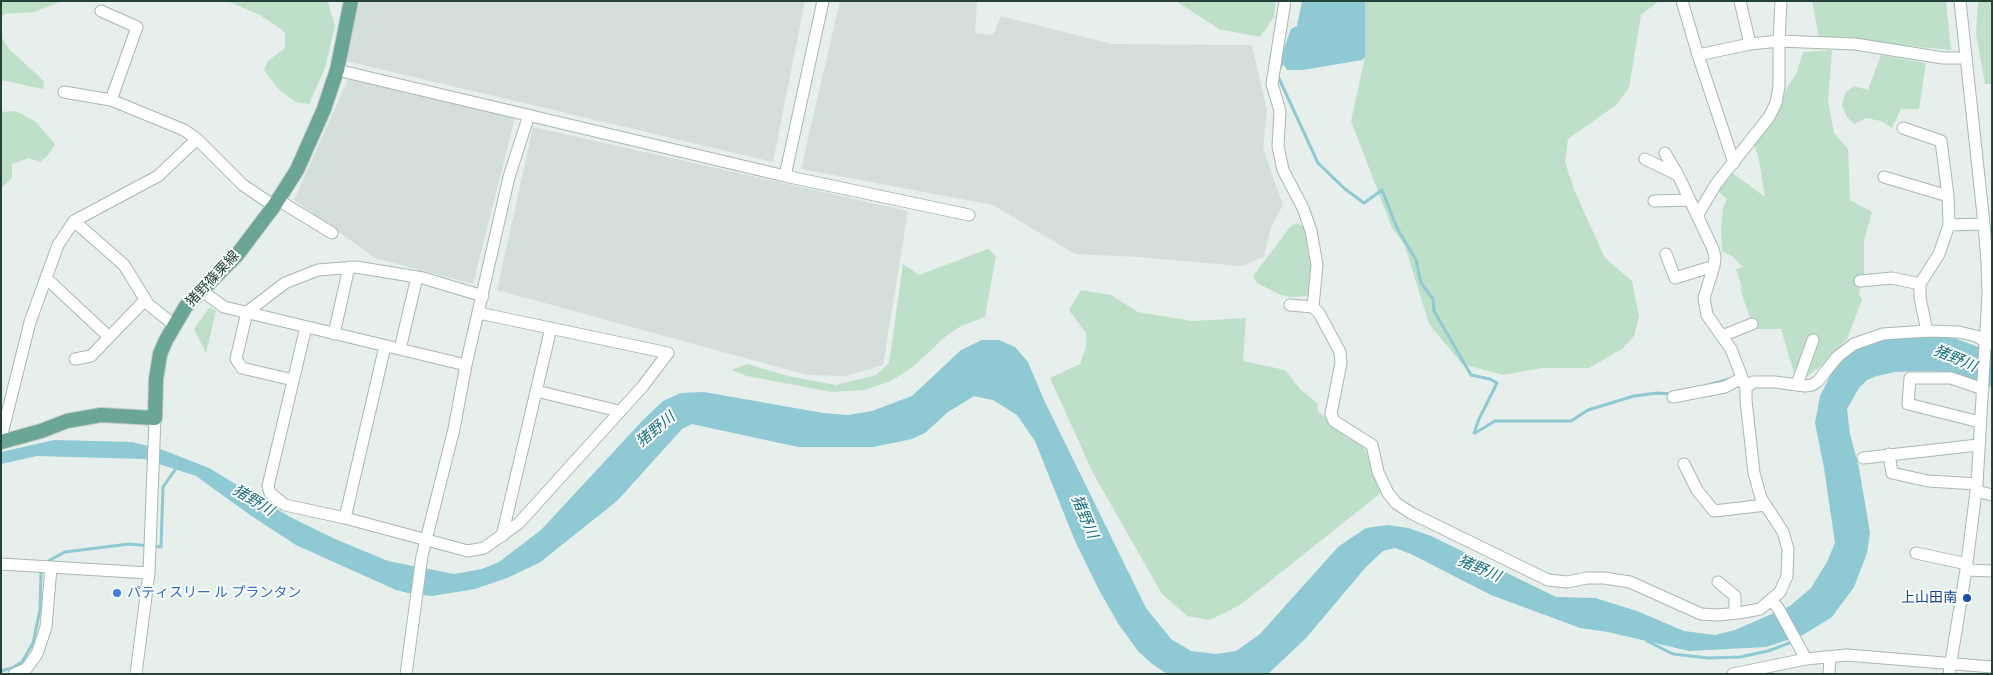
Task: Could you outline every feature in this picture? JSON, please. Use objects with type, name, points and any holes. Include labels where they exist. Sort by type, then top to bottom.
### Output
[{"type":"main road","name":"猪野篠栗線","points":[[155,418],[158,366],[166,340],[186,306],[237,255],[276,203],[296,170],[310,142],[337,70],[351,1]]},
{"type":"main road","points":[[1,442],[66,422],[101,415],[155,418]]},
{"type":"street","points":[[785,176],[823,1]]},
{"type":"street","points":[[1285,1],[1272,84],[1280,111],[1278,146],[1283,170],[1303,208],[1311,231],[1316,257],[1317,265],[1312,307]]},
{"type":"street","points":[[1682,1],[1734,162]]},
{"type":"street","points":[[1740,1],[1750,44]]},
{"type":"street","points":[[1698,216],[1716,184],[1769,117],[1776,103],[1779,86],[1781,1]]},
{"type":"street","points":[[1950,668],[1967,567],[1976,487],[1983,388],[1989,344],[1990,294],[1984,224],[1986,195],[1966,58],[1960,1]]},
{"type":"street","points":[[101,11],[137,27],[111,100]]},
{"type":"street","points":[[1698,55],[1750,44],[1779,41],[1855,44],[1943,58],[1966,58]]},
{"type":"street","points":[[337,70],[785,176],[969,215]]},
{"type":"street","points":[[64,92],[111,100],[184,130],[197,139],[243,185],[332,232]]},
{"type":"street","points":[[406,674],[422,556],[454,429],[466,365],[509,176],[529,115]]},
{"type":"street","points":[[1903,128],[1941,141],[1948,196],[1949,225],[1939,254],[1920,284],[1920,298],[1927,331]]},
{"type":"street","points":[[1,438],[25,339],[58,245],[74,221],[158,176],[197,139]]},
{"type":"street","points":[[1290,305],[1312,307],[1319,312],[1340,352],[1341,363],[1331,414],[1334,421],[1372,445],[1378,472],[1388,494],[1396,503],[1410,513],[1548,580],[1567,582],[1587,578],[1604,578],[1630,582],[1700,614],[1735,613],[1760,609],[1775,604],[1787,576],[1788,549],[1783,532],[1761,498],[1754,473],[1744,383],[1731,349],[1707,315],[1704,298],[1714,266],[1715,257],[1713,249],[1678,175],[1665,153]]},
{"type":"street","points":[[1645,159],[1678,175]]},
{"type":"street","points":[[1884,177],[1948,196]]},
{"type":"street","points":[[1654,201],[1689,200]]},
{"type":"street","points":[[74,221],[124,265],[145,300],[174,325]]},
{"type":"street","points":[[1949,225],[1984,224]]},
{"type":"street","points":[[1666,254],[1675,278],[1714,266]]},
{"type":"street","points":[[334,334],[349,267]]},
{"type":"street","points":[[293,380],[242,368],[236,359],[247,312],[285,283],[318,270],[356,267],[417,277],[483,296]]},
{"type":"street","points":[[400,349],[417,277]]},
{"type":"street","points":[[46,278],[109,337]]},
{"type":"street","points":[[1860,281],[1892,278],[1920,284]]},
{"type":"street","points":[[202,291],[224,306],[466,365]]},
{"type":"street","points":[[75,359],[92,356],[145,300]]},
{"type":"street","points":[[306,327],[268,486],[270,493],[285,505],[345,518],[468,551],[484,548],[519,523],[658,368],[668,353],[479,313]]},
{"type":"street","points":[[1722,336],[1752,324]]},
{"type":"street","points":[[502,536],[551,328]]},
{"type":"street","points":[[1673,397],[1753,382],[1812,385],[1818,381],[1837,356],[1859,342],[1883,334],[1927,331],[1959,332],[1976,336],[1989,344]]},
{"type":"street","points":[[1797,384],[1813,340]]},
{"type":"street","points":[[345,518],[385,346]]},
{"type":"street","points":[[1980,422],[1908,404],[1910,378],[1951,378],[1983,388]]},
{"type":"street","points":[[536,391],[619,411]]},
{"type":"street","points":[[136,674],[149,573],[155,418]]},
{"type":"street","points":[[1863,458],[1978,445]]},
{"type":"street","points":[[1889,454],[1892,473],[1976,487],[1992,495]]},
{"type":"street","points":[[1684,464],[1697,490],[1714,511],[1766,505]]},
{"type":"street","points":[[1916,553],[1967,567],[1992,571]]},
{"type":"street","points":[[1,564],[149,573]]},
{"type":"street","points":[[14,674],[26,669],[33,662],[42,641],[46,627],[51,567]]},
{"type":"street","points":[[1718,582],[1735,596],[1735,613]]},
{"type":"street","points":[[1775,604],[1806,659]]},
{"type":"street","points":[[1732,674],[1806,659],[1847,655],[1950,668],[1992,667]]},
{"type":"street","points":[[1829,674],[1830,658]]},
{"type":"shaded area","points":[[357,1],[805,1],[773,162],[346,61]]},
{"type":"shaded area","points":[[840,1],[977,1],[975,33],[993,35],[1001,16],[1112,44],[1252,45],[1267,110],[1263,149],[1283,205],[1271,227],[1264,257],[1241,266],[1075,254],[993,205],[801,169]]},
{"type":"shaded area","points":[[348,79],[515,118],[473,284],[375,258],[294,200]]},
{"type":"shaded area","points":[[533,127],[908,211],[883,365],[846,376],[807,375],[497,290]]},
{"type":"green space","points":[[1,1],[62,1],[34,12],[4,14],[1,18]]},
{"type":"green space","points":[[227,1],[328,2],[335,26],[325,68],[309,104],[296,102],[279,90],[264,70],[268,61],[285,48],[285,32],[260,15]]},
{"type":"green space","points":[[1176,1],[1276,1],[1274,17],[1260,37],[1219,29]]},
{"type":"green space","points":[[1365,1],[1659,1],[1641,15],[1629,88],[1616,105],[1568,139],[1565,162],[1575,192],[1605,258],[1632,281],[1639,316],[1634,336],[1622,349],[1589,368],[1542,368],[1503,375],[1462,364],[1429,324],[1405,246],[1392,228],[1351,121],[1365,57]]},
{"type":"green space","points":[[1812,1],[1946,1],[1951,50],[1819,37]]},
{"type":"green space","points":[[1978,1],[1992,1],[1992,84],[1985,84],[1976,34]]},
{"type":"green space","points":[[1,36],[9,49],[44,81],[43,89],[1,80]]},
{"type":"green space","points":[[1832,50],[1828,100],[1834,133],[1848,149],[1850,200],[1872,212],[1864,240],[1864,274],[1857,280],[1861,284],[1859,294],[1862,300],[1847,339],[1821,366],[1806,377],[1795,377],[1781,329],[1754,329],[1740,289],[1742,287],[1736,269],[1743,267],[1732,256],[1722,251],[1723,208],[1727,199],[1714,188],[1731,172],[1765,197],[1759,160],[1753,141],[1774,99],[1784,93],[1797,72],[1803,52]]},
{"type":"green space","points":[[1881,55],[1926,63],[1919,109],[1901,109],[1892,128],[1881,121],[1866,118],[1854,124],[1847,117],[1842,106],[1845,93],[1854,86],[1868,90]]},
{"type":"green space","points":[[16,111],[36,122],[55,144],[49,154],[40,162],[29,158],[12,164],[12,178],[1,188],[1,112]]},
{"type":"green space","points":[[1297,223],[1304,227],[1312,266],[1308,296],[1291,297],[1281,295],[1257,283],[1253,276],[1290,227]]},
{"type":"green space","points":[[988,249],[996,256],[985,317],[961,326],[946,336],[913,367],[891,381],[864,390],[831,392],[747,376],[731,370],[747,364],[788,376],[836,385],[876,375],[889,363],[903,264],[919,275]]},
{"type":"green space","points":[[1081,290],[1111,295],[1138,312],[1192,321],[1246,318],[1243,361],[1285,370],[1300,389],[1317,403],[1318,412],[1363,445],[1382,492],[1240,605],[1210,620],[1187,616],[1162,594],[1093,473],[1050,378],[1080,364],[1086,347],[1086,333],[1069,310]]},
{"type":"green space","points":[[210,307],[216,311],[206,353],[194,329]]},
{"type":"water","points":[[1302,1],[1365,1],[1365,57],[1362,60],[1303,70],[1287,70],[1280,59],[1291,29],[1297,26]]},
{"type":"water","name":"猪野川","points":[[1946,335],[1992,352],[1992,387],[1950,372],[1927,371],[1895,372],[1877,376],[1867,380],[1859,388],[1847,409],[1850,434],[1859,468],[1870,533],[1867,553],[1854,587],[1832,617],[1803,635],[1766,647],[1689,651],[1608,632],[1580,628],[1491,595],[1411,554],[1395,548],[1383,551],[1366,567],[1306,638],[1268,674],[1167,674],[1138,651],[1119,625],[1075,541],[1035,441],[1017,415],[993,400],[974,396],[948,412],[925,433],[912,439],[873,447],[798,447],[692,424],[682,429],[617,501],[539,563],[507,578],[475,589],[432,596],[396,590],[296,545],[196,476],[144,459],[37,456],[1,464],[1,452],[54,440],[132,442],[163,450],[209,468],[290,517],[335,539],[388,561],[454,574],[482,569],[499,562],[541,530],[643,420],[663,401],[681,393],[704,392],[823,413],[848,415],[872,411],[912,396],[961,350],[982,340],[999,340],[1015,347],[1028,362],[1043,398],[1146,608],[1171,639],[1191,651],[1216,654],[1236,651],[1260,634],[1338,547],[1366,528],[1388,525],[1408,528],[1431,536],[1556,597],[1595,598],[1637,611],[1684,631],[1715,635],[1735,630],[1790,606],[1811,588],[1827,562],[1835,543],[1815,423],[1820,396],[1833,370],[1859,345],[1888,338]]},
{"type":"waterway","points":[[1284,59],[1277,74],[1318,163],[1345,189],[1364,203],[1382,190],[1397,228],[1416,260],[1421,283],[1433,299],[1434,311],[1471,375],[1490,379],[1497,383],[1474,433]]},
{"type":"waterway","points":[[1704,386],[1730,379]]},
{"type":"waterway","points":[[1475,433],[1495,421],[1571,421],[1588,410],[1634,396],[1657,393],[1672,394]]},
{"type":"waterway","points":[[46,565],[50,560],[65,552],[129,544],[161,547],[163,487],[177,467]]},
{"type":"waterway","points":[[1,671],[12,668],[22,662],[33,643],[40,610],[42,570]]},
{"type":"waterway","points":[[1647,641],[1673,654],[1708,658],[1740,657],[1768,651],[1792,642]]},
{"type":"place","name":"パティスリー ル プランタン","points":[[117,593]]},
{"type":"place","name":"上山田南","points":[[1967,598]]}]
